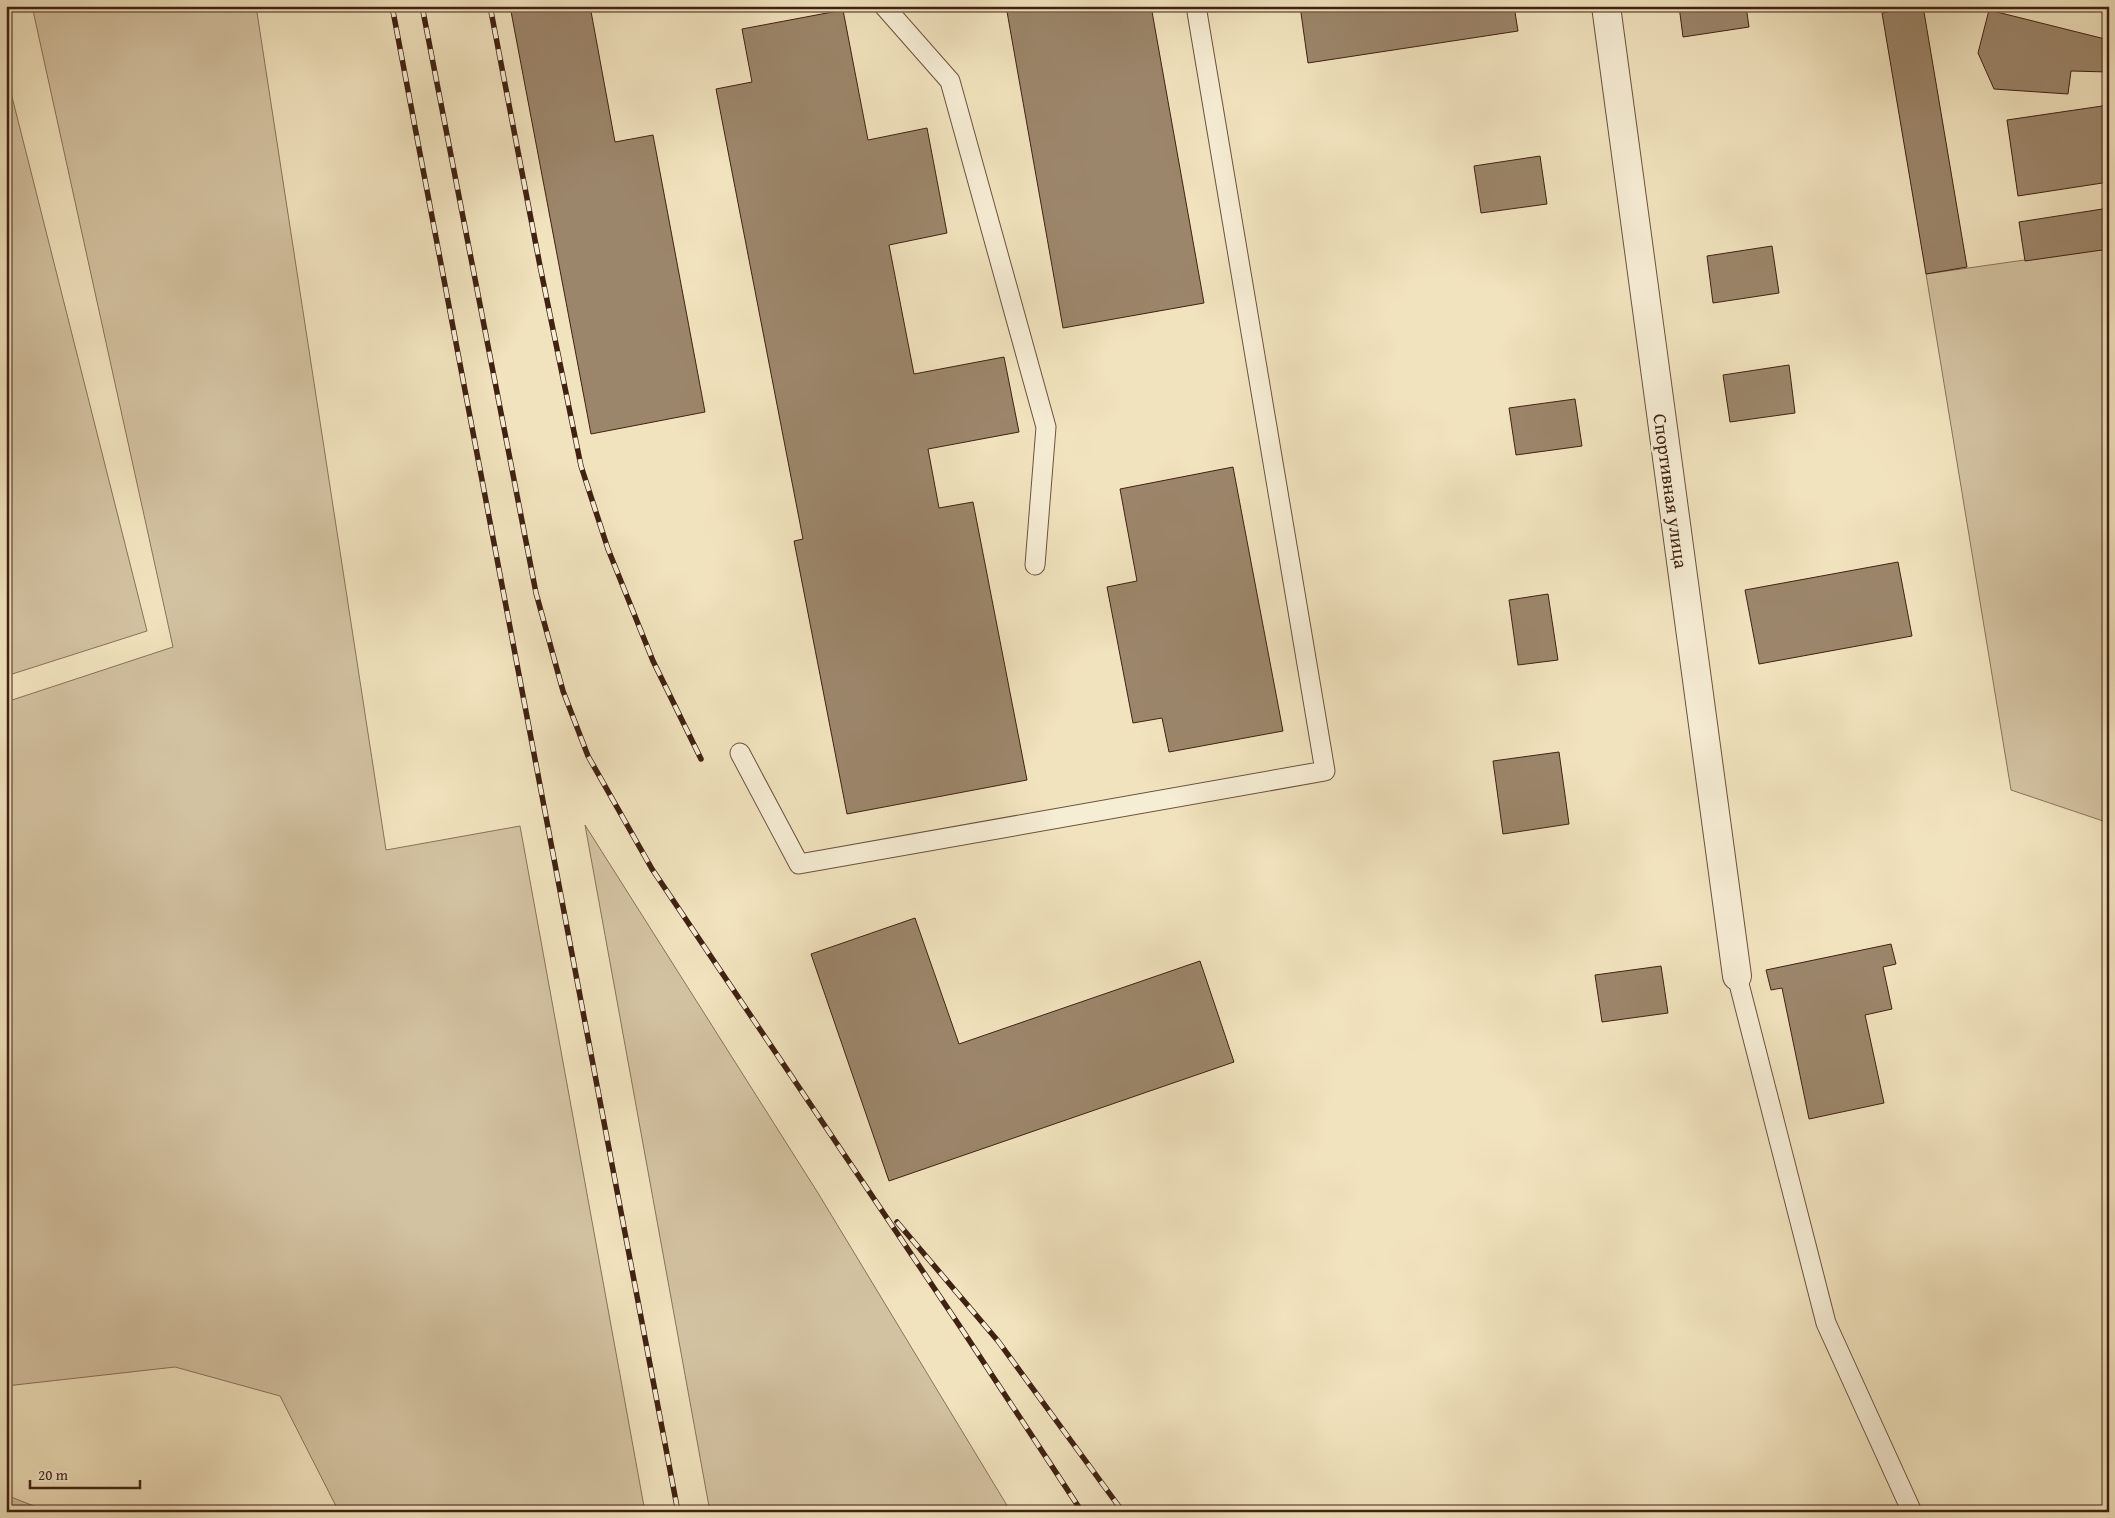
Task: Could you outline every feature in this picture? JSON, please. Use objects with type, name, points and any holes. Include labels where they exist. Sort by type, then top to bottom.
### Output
[{"type":"street","name":"Спортивная улица","points":[[1606,6],[1737,976]]},
{"type":"lane","points":[[884,6],[950,81],[1046,427],[1036,565]]},
{"type":"lane","points":[[740,753],[799,864],[1325,770],[1196,6]]},
{"type":"lane","points":[[1737,976],[1826,1322],[1912,1512]]},
{"type":"shaded area","points":[[32,6],[256,6],[386,850],[520,826],[645,1512],[339,1512],[280,1396],[175,1367],[6,1386],[6,702],[173,647]]},
{"type":"shaded area","points":[[6,73],[147,631],[6,676]]},
{"type":"shaded area","points":[[2109,248],[2109,823],[2011,790],[1926,274]]},
{"type":"shaded area","points":[[585,825],[818,1193],[1011,1512],[710,1512]]},
{"type":"shaded area","points":[[6,1495],[44,1510],[45,1512],[6,1512]]},
{"type":"building","points":[[510,6],[590,6],[615,142],[653,135],[705,412],[591,434]]},
{"type":"building","points":[[1006,6],[1151,6],[1204,303],[1063,328]]},
{"type":"building","points":[[1300,6],[1514,6],[1518,31],[1308,63]]},
{"type":"building","points":[[1679,6],[1746,6],[1749,27],[1683,37]]},
{"type":"building","points":[[1923,6],[1967,267],[1926,274],[1882,13]]},
{"type":"building","points":[[2077,6],[2109,6],[2109,12]]},
{"type":"building","points":[[843,10],[868,140],[927,128],[947,233],[889,245],[914,374],[1004,357],[1019,432],[928,449],[939,508],[973,502],[1027,780],[847,814],[794,541],[803,539],[716,89],[752,82],[742,29]]},
{"type":"building","points":[[1989,10],[2109,40],[2109,72],[2071,71],[2068,94],[1994,89],[1978,53]]},
{"type":"building","points":[[2109,105],[2109,182],[2018,196],[2007,120]]},
{"type":"building","points":[[1540,156],[1547,204],[1481,213],[1474,166]]},
{"type":"building","points":[[2109,208],[2109,249],[2025,261],[2019,222]]},
{"type":"building","points":[[1772,246],[1779,293],[1713,303],[1707,256]]},
{"type":"building","points":[[1789,365],[1795,413],[1730,422],[1723,375]]},
{"type":"building","points":[[1575,399],[1582,446],[1516,455],[1509,408]]},
{"type":"building","points":[[1233,467],[1283,731],[1169,752],[1162,718],[1133,723],[1107,587],[1137,581],[1120,489]]},
{"type":"building","points":[[1898,562],[1912,636],[1759,664],[1745,590]]},
{"type":"building","points":[[1548,594],[1558,660],[1518,665],[1509,600]]},
{"type":"building","points":[[1559,752],[1569,824],[1503,834],[1493,761]]},
{"type":"building","points":[[915,918],[959,1044],[1200,961],[1234,1062],[889,1181],[811,954]]},
{"type":"building","points":[[1891,944],[1896,964],[1883,967],[1892,1009],[1865,1015],[1884,1103],[1809,1119],[1782,988],[1771,990],[1766,970]]},
{"type":"building","points":[[1661,966],[1668,1013],[1602,1022],[1595,975]]},
{"type":"railway","points":[[392,6],[678,1512]]},
{"type":"railway","points":[[422,6],[536,593],[563,691],[588,756],[652,869],[963,1331],[1082,1512]]},
{"type":"railway","points":[[490,6],[581,466],[608,549],[653,661],[701,759]]},
{"type":"railway","points":[[897,1222],[998,1341],[1123,1512]]}]
